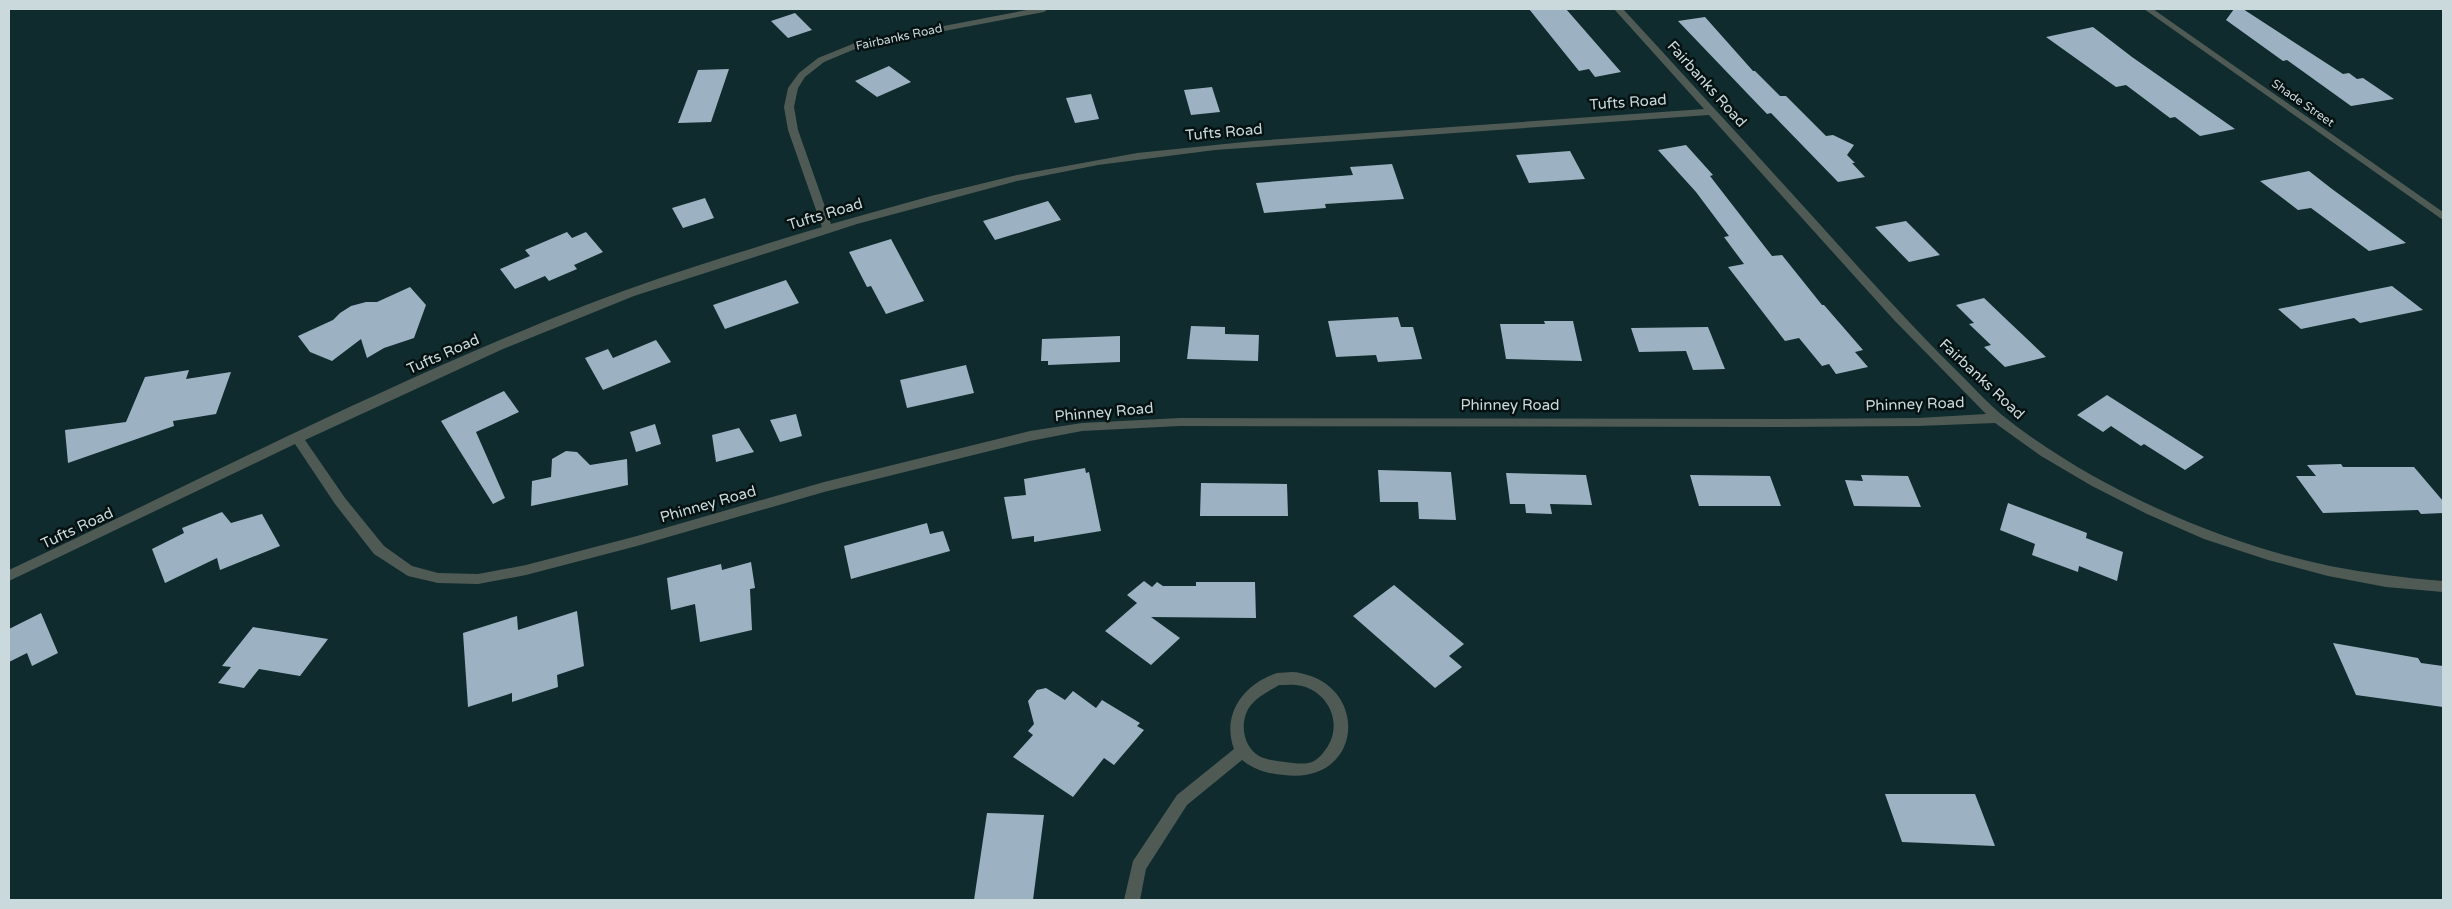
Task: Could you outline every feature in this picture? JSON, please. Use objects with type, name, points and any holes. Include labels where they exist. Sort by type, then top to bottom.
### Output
[{"type":"street","name":"Fairbanks Road","points":[[827,228],[793,130],[789,107],[793,88],[802,75],[821,60],[858,44],[1044,9]]},
{"type":"street","name":"Fairbanks Road","points":[[1618,9],[1932,354],[1998,418],[2049,455],[2096,484],[2142,508],[2206,534],[2284,559],[2354,576],[2443,587]]},
{"type":"street","name":"Shade Street","points":[[2148,9],[2443,218]]},
{"type":"street","name":"Tufts Road","points":[[9,576],[154,508],[296,438],[574,314],[640,289],[827,228],[927,199],[1059,169],[1127,156],[1642,115],[1711,112]]},
{"type":"street","name":"Phinney Road","points":[[296,438],[340,502],[379,550],[408,571],[438,578],[478,579],[526,570],[637,541],[824,487],[1030,436],[1082,427],[1180,422],[1793,423],[1918,422],[1998,418]]},
{"type":"street","points":[[1277,679],[1300,679],[1328,693],[1340,711],[1341,736],[1330,758],[1319,766],[1304,771],[1276,768],[1260,764],[1241,752],[1237,738],[1237,721],[1245,702],[1260,688],[1277,679]]},
{"type":"street","points":[[1132,900],[1139,866],[1182,800],[1241,752]]},
{"type":"building","points":[[1529,9],[1566,9],[1621,72],[1595,77],[1589,69],[1579,71]]},
{"type":"building","points":[[2234,9],[2243,9],[2343,74],[2349,73],[2357,79],[2363,78],[2394,99],[2351,106],[2287,60],[2283,61],[2226,20]]},
{"type":"building","points":[[795,13],[812,30],[788,38],[771,21]]},
{"type":"building","points":[[1705,17],[1753,71],[1780,96],[1786,96],[1826,136],[1833,135],[1854,145],[1847,155],[1865,177],[1838,182],[1771,113],[1767,114],[1678,21]]},
{"type":"building","points":[[2093,27],[2132,57],[2235,129],[2200,136],[2175,117],[2170,118],[2126,85],[2116,87],[2046,37]]},
{"type":"building","points":[[889,66],[911,82],[877,97],[855,81]]},
{"type":"building","points":[[729,69],[711,122],[678,123],[698,70]]},
{"type":"building","points":[[1212,87],[1220,112],[1191,115],[1184,90]]},
{"type":"building","points":[[1091,94],[1099,119],[1075,123],[1066,98]]},
{"type":"building","points":[[1686,145],[1713,175],[1710,176],[1772,256],[1782,255],[1822,305],[1863,350],[1855,352],[1868,367],[1836,374],[1829,364],[1822,366],[1799,338],[1785,341],[1728,267],[1744,264],[1724,237],[1729,236],[1696,192],[1658,150]]},
{"type":"building","points":[[1570,151],[1585,179],[1529,183],[1516,155]]},
{"type":"building","points":[[1392,164],[1404,199],[1325,204],[1326,208],[1264,213],[1256,183],[1353,175],[1350,167]]},
{"type":"building","points":[[2309,171],[2406,243],[2369,251],[2311,208],[2298,210],[2260,181]]},
{"type":"building","points":[[705,198],[714,218],[683,228],[672,208]]},
{"type":"building","points":[[1048,201],[1061,220],[995,240],[983,221]]},
{"type":"building","points":[[1906,221],[1940,255],[1909,262],[1875,227]]},
{"type":"building","points":[[567,232],[572,238],[586,232],[603,252],[574,265],[577,269],[549,281],[545,276],[515,289],[500,269],[530,256],[525,250]]},
{"type":"building","points":[[891,239],[924,301],[886,314],[871,286],[867,287],[849,252]]},
{"type":"building","points":[[786,280],[799,303],[725,329],[713,305]]},
{"type":"building","points":[[2392,286],[2423,310],[2360,323],[2354,318],[2301,329],[2278,309]]},
{"type":"building","points":[[410,287],[426,305],[414,338],[384,348],[367,358],[361,339],[332,361],[310,352],[298,336],[333,320],[351,306],[366,302],[377,302]]},
{"type":"building","points":[[1984,298],[2046,357],[2005,367],[1984,347],[1991,345],[1969,324],[1974,323],[1956,305]]},
{"type":"building","points":[[1398,317],[1401,327],[1413,327],[1422,359],[1378,362],[1376,355],[1336,357],[1328,321]]},
{"type":"building","points":[[1544,321],[1573,321],[1582,361],[1506,359],[1500,324],[1545,324]]},
{"type":"building","points":[[1191,326],[1225,327],[1225,334],[1259,335],[1258,361],[1187,359]]},
{"type":"building","points":[[1708,327],[1725,369],[1693,370],[1686,351],[1639,352],[1631,328]]},
{"type":"building","points":[[1120,336],[1120,362],[1048,365],[1048,361],[1041,361],[1042,339]]},
{"type":"building","points":[[656,340],[671,362],[603,390],[585,358],[608,349],[613,358]]},
{"type":"building","points":[[966,365],[974,393],[907,408],[900,380]]},
{"type":"building","points":[[189,370],[186,379],[231,372],[216,414],[173,421],[174,426],[68,463],[65,430],[126,422],[145,377]]},
{"type":"building","points":[[504,391],[519,412],[476,432],[505,498],[493,504],[441,421]]},
{"type":"building","points":[[2107,395],[2204,457],[2185,470],[2144,444],[2141,446],[2111,426],[2103,432],[2077,415]]},
{"type":"building","points":[[796,414],[802,436],[780,442],[770,420]]},
{"type":"building","points":[[655,424],[661,444],[636,452],[630,432]]},
{"type":"building","points":[[739,428],[754,452],[716,462],[712,435]]},
{"type":"building","points":[[566,451],[577,452],[590,465],[627,459],[628,485],[531,506],[532,481],[551,477],[552,459]]},
{"type":"building","points":[[2341,464],[2343,467],[2414,467],[2443,501],[2443,513],[2421,514],[2418,510],[2323,513],[2296,476],[2316,476],[2307,465]]},
{"type":"building","points":[[1085,468],[1086,473],[1089,472],[1101,531],[1034,542],[1034,536],[1012,539],[1004,497],[1026,495],[1024,479]]},
{"type":"building","points":[[1378,470],[1451,472],[1456,520],[1419,519],[1418,502],[1380,502]]},
{"type":"building","points":[[1506,473],[1586,475],[1592,505],[1550,504],[1552,514],[1526,513],[1525,504],[1510,504]]},
{"type":"building","points":[[1690,475],[1770,476],[1781,506],[1699,506]]},
{"type":"building","points":[[1861,475],[1908,476],[1921,507],[1854,506],[1845,480],[1863,481]]},
{"type":"building","points":[[1201,483],[1287,484],[1288,516],[1200,516]]},
{"type":"building","points":[[2008,503],[2087,533],[2086,538],[2123,552],[2117,581],[2079,566],[2078,572],[2032,555],[2035,544],[2000,530]]},
{"type":"building","points":[[222,512],[231,523],[262,514],[280,546],[220,570],[217,558],[165,583],[152,549],[184,533],[182,528]]},
{"type":"building","points":[[927,523],[930,534],[943,531],[950,551],[851,579],[844,546]]},
{"type":"building","points":[[751,562],[755,588],[750,589],[752,630],[700,642],[695,604],[671,610],[667,578],[721,564],[722,570]]},
{"type":"building","points":[[1144,581],[1152,587],[1157,582],[1163,586],[1196,586],[1196,582],[1255,582],[1256,618],[1151,617],[1180,638],[1151,665],[1105,631],[1137,603],[1127,595]]},
{"type":"building","points":[[1394,585],[1464,644],[1449,656],[1462,667],[1435,688],[1353,616]]},
{"type":"building","points":[[577,611],[584,666],[557,675],[558,687],[512,702],[512,693],[468,707],[463,633],[517,616],[518,630]]},
{"type":"building","points":[[41,613],[58,653],[32,666],[27,653],[9,662],[9,629]]},
{"type":"building","points":[[253,627],[328,639],[300,676],[259,669],[244,688],[218,683],[231,667],[222,666]]},
{"type":"building","points":[[2333,643],[2418,658],[2421,663],[2443,666],[2443,707],[2356,695]]},
{"type":"building","points":[[1046,688],[1065,700],[1073,691],[1096,708],[1102,700],[1140,723],[1137,726],[1144,730],[1114,765],[1104,758],[1073,797],[1013,757],[1033,735],[1028,731],[1034,724],[1028,701],[1037,690]]},
{"type":"building","points":[[1885,794],[1975,794],[1995,846],[1902,842]]},
{"type":"building","points":[[987,813],[1044,815],[1033,900],[974,900]]}]
